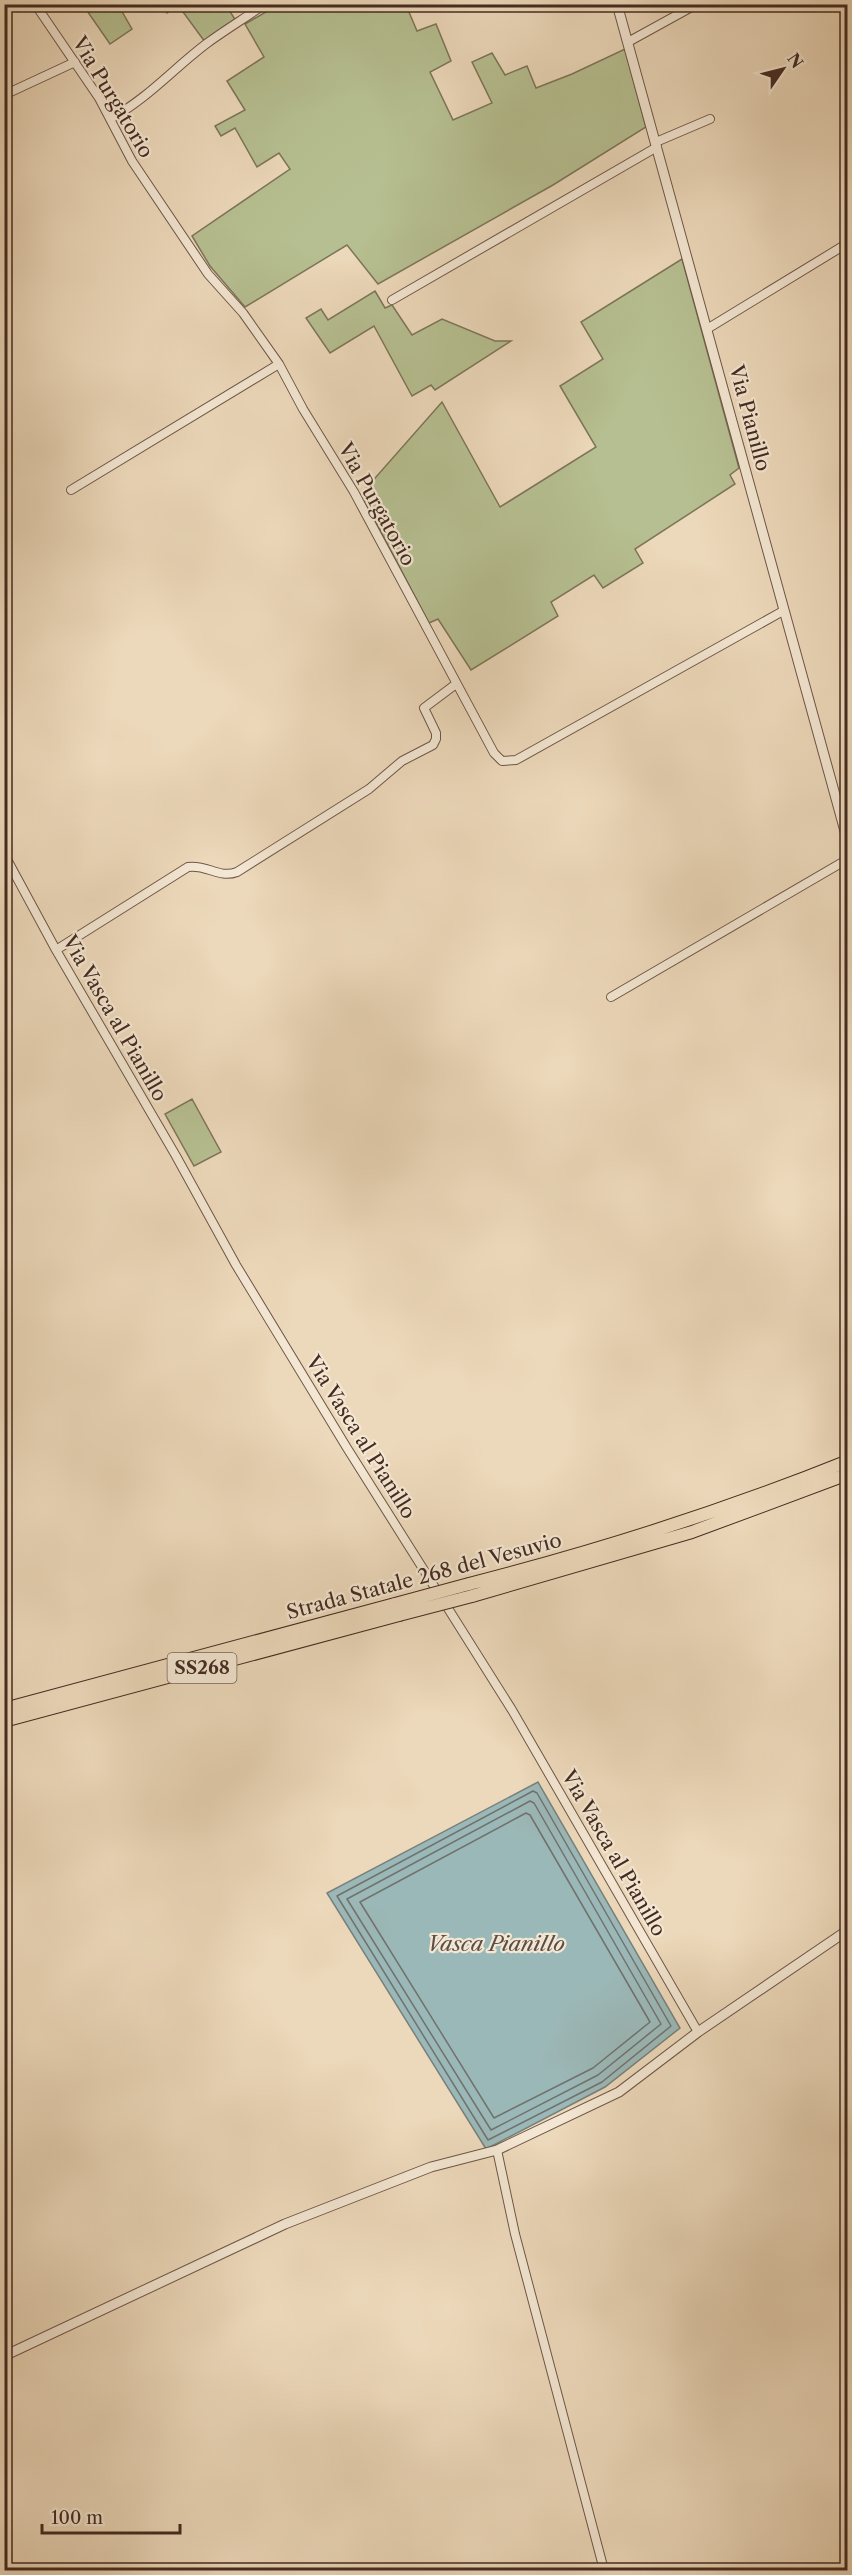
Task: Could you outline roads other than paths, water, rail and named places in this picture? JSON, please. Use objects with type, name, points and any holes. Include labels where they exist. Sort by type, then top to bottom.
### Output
[{"type":"highway","name":"Strada Statale 268 del Vesuvio","points":[[471,1590],[666,1528],[848,1461]]},
{"type":"highway","name":"Strada Statale 268 del Vesuvio","points":[[4,1721],[397,1610],[681,1536],[848,1474]]},
{"type":"highway","name":"Strada Statale 268 del Vesuvio","points":[[4,1709],[397,1610]]},
{"type":"street","name":"Via Purgatorio","points":[[35,4],[75,62],[110,119],[132,161],[208,274],[243,313],[279,364],[303,409],[354,492],[494,753],[502,761],[516,760],[783,610]]},
{"type":"street","points":[[110,119],[158,87],[205,45],[264,4]]},
{"type":"street","name":"Via Pianillo","points":[[617,4],[848,842]]},
{"type":"street","points":[[628,42],[697,4]]},
{"type":"street","points":[[4,95],[75,62]]},
{"type":"street","points":[[392,300],[656,144],[710,119]]},
{"type":"street","points":[[707,329],[848,243]]},
{"type":"street","points":[[71,490],[279,364]]},
{"type":"street","points":[[56,950],[188,867],[197,866],[223,876],[237,872],[369,789],[402,761],[433,745],[436,739],[435,733],[424,708],[456,684]]},
{"type":"street","name":"Via Vasca al Pianillo","points":[[4,854],[56,950],[176,1156],[236,1265],[347,1448],[512,1710],[698,2032]]},
{"type":"street","points":[[611,998],[848,859]]},
{"type":"street","points":[[4,2356],[285,2224],[431,2167],[497,2150],[619,2092],[698,2032],[848,1930]]},
{"type":"street","points":[[497,2150],[515,2234],[604,2571]]},
{"type":"water","name":"Vasca Pianillo","points":[[538,1782],[680,2028],[605,2087],[486,2149],[327,1893]]}]
